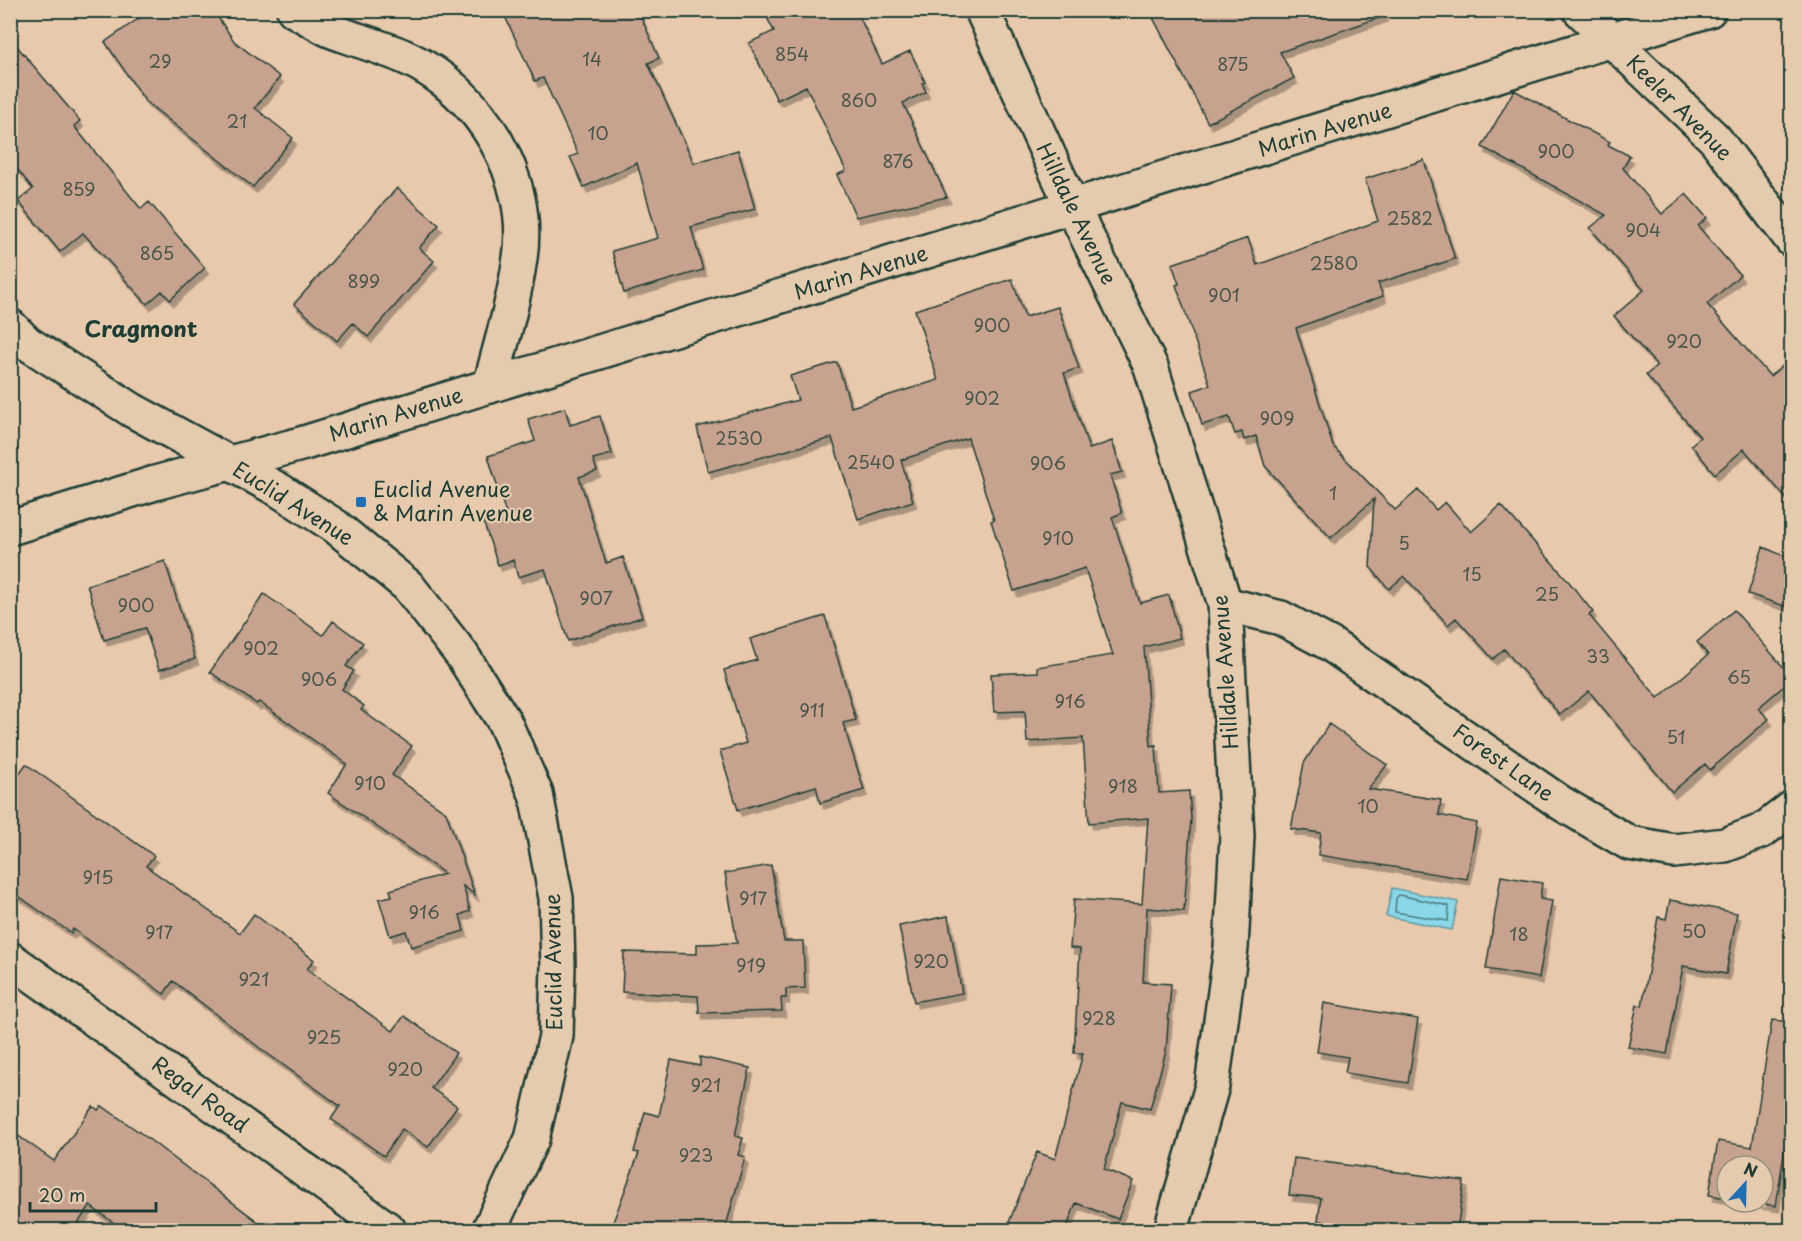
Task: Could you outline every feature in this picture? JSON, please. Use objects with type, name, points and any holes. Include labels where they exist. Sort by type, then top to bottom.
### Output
[{"type":"street","points":[[294,10],[329,29],[408,58],[452,85],[485,122],[511,173],[520,214],[521,256],[490,386]]},
{"type":"street","name":"Hilldale Avenue","points":[[982,10],[1073,208],[1151,367],[1225,604],[1237,836],[1231,948],[1212,1086],[1171,1230]]},
{"type":"street","name":"Keeler Avenue","points":[[1580,10],[1716,139],[1791,240]]},
{"type":"street","name":"Marin Avenue","points":[[10,528],[300,444],[1073,208],[1709,10]]},
{"type":"street","name":"Euclid Avenue","points":[[10,326],[27,343],[123,404],[228,464],[279,490],[335,526],[408,586],[462,655],[504,721],[536,794],[556,898],[558,966],[556,1036],[532,1139],[489,1230]]},
{"type":"street","name":"Forest Lane","points":[[1225,604],[1281,618],[1330,644],[1561,803],[1629,843],[1674,851],[1725,845],[1762,831],[1791,808]]},
{"type":"street","name":"Regal Road","points":[[10,959],[389,1230]]},
{"type":"water","points":[[1392,888],[1458,902],[1452,930],[1386,916]]},
{"type":"building","points":[[151,10],[213,10],[234,41],[280,77],[255,108],[293,138],[253,187],[145,101],[105,42]]},
{"type":"building","points":[[502,10],[638,10],[659,58],[648,63],[694,163],[738,150],[755,209],[691,227],[703,270],[624,293],[612,251],[658,238],[637,163],[584,187],[570,157],[578,154],[543,78],[535,81]]},
{"type":"building","points":[[763,10],[856,10],[882,64],[910,51],[925,82],[922,83],[926,92],[903,103],[947,197],[856,217],[837,175],[846,171],[806,86],[777,100],[749,43],[774,31]]},
{"type":"building","points":[[1149,10],[1383,10],[1384,16],[1280,52],[1294,78],[1208,123]]},
{"type":"building","points":[[10,38],[80,121],[74,126],[141,209],[149,202],[205,268],[170,300],[162,291],[147,304],[83,233],[60,252],[18,201],[33,189],[10,160]]},
{"type":"building","points":[[1514,90],[1610,142],[1608,145],[1630,156],[1623,168],[1662,214],[1686,194],[1707,218],[1698,226],[1740,275],[1707,304],[1770,376],[1791,359],[1791,504],[1744,449],[1715,474],[1691,445],[1700,437],[1646,375],[1657,366],[1614,316],[1644,290],[1590,228],[1606,215],[1482,147]]},
{"type":"building","points":[[1424,160],[1455,259],[1378,283],[1383,296],[1296,328],[1333,446],[1395,510],[1418,490],[1436,510],[1445,502],[1471,532],[1501,505],[1565,577],[1593,612],[1589,615],[1658,698],[1708,655],[1697,642],[1734,610],[1791,676],[1791,680],[1758,708],[1769,719],[1710,770],[1705,764],[1672,792],[1589,691],[1560,715],[1504,649],[1493,659],[1456,618],[1448,625],[1404,576],[1389,589],[1370,567],[1374,499],[1331,538],[1265,466],[1256,436],[1244,440],[1242,432],[1235,434],[1229,417],[1202,425],[1192,391],[1210,385],[1176,285],[1179,284],[1172,264],[1248,238],[1257,265],[1378,221],[1365,179]]},
{"type":"building","points":[[397,188],[439,225],[419,248],[434,261],[368,337],[353,323],[337,341],[294,304]]},
{"type":"building","points":[[1012,279],[1025,317],[1058,307],[1079,368],[1064,373],[1089,449],[1112,441],[1122,472],[1110,475],[1122,513],[1112,517],[1140,603],[1169,595],[1180,638],[1144,647],[1151,746],[1156,745],[1159,793],[1189,791],[1191,819],[1184,911],[1147,908],[1143,982],[1171,984],[1166,1051],[1150,1109],[1122,1102],[1104,1169],[1133,1181],[1118,1219],[1076,1203],[1066,1230],[1006,1230],[1037,1152],[1055,1159],[1083,1053],[1074,1053],[1080,949],[1070,948],[1074,899],[1142,904],[1148,818],[1089,823],[1083,738],[1027,742],[1025,711],[994,712],[991,674],[1038,672],[1037,667],[1113,655],[1085,568],[1014,591],[991,521],[994,520],[968,438],[901,460],[913,501],[858,519],[832,438],[708,472],[697,427],[798,400],[790,376],[837,362],[851,407],[938,380],[915,310]]},
{"type":"building","points":[[565,408],[570,425],[600,416],[612,454],[593,459],[597,471],[579,477],[606,563],[623,557],[642,617],[568,641],[545,569],[518,577],[513,560],[498,565],[483,521],[506,514],[488,456],[535,441],[528,419]]},
{"type":"building","points":[[1763,547],[1791,559],[1791,608],[1748,594]]},
{"type":"building","points":[[165,561],[195,659],[159,670],[145,628],[104,640],[87,585]]},
{"type":"building","points":[[264,594],[323,635],[333,621],[363,643],[346,666],[354,671],[342,689],[364,706],[361,710],[412,746],[392,775],[446,812],[475,895],[463,886],[470,911],[460,915],[464,931],[411,947],[406,931],[390,936],[379,899],[392,896],[390,890],[445,874],[328,793],[347,764],[259,702],[257,704],[210,672]]},
{"type":"building","points":[[825,616],[856,720],[843,723],[864,790],[820,803],[816,786],[738,810],[720,751],[746,743],[724,670],[757,660],[750,639]]},
{"type":"building","points":[[1329,724],[1387,765],[1368,789],[1441,800],[1439,815],[1477,823],[1467,879],[1318,855],[1321,833],[1291,829],[1304,763]]},
{"type":"building","points":[[26,764],[154,856],[146,866],[240,933],[254,914],[314,960],[307,969],[393,1031],[404,1016],[456,1053],[431,1088],[457,1106],[428,1147],[402,1129],[384,1156],[331,1119],[340,1106],[173,981],[164,994],[73,929],[71,933],[10,890],[10,786]]},
{"type":"building","points":[[771,865],[784,941],[803,941],[805,988],[786,989],[786,998],[781,998],[782,1011],[699,1013],[698,996],[622,992],[624,952],[697,954],[697,944],[737,943],[725,873]]},
{"type":"building","points":[[1501,876],[1542,883],[1540,899],[1552,901],[1539,978],[1486,969]]},
{"type":"building","points":[[1670,900],[1737,913],[1726,974],[1683,966],[1667,1054],[1628,1047],[1637,1005],[1642,1006],[1658,917],[1666,919]]},
{"type":"building","points":[[948,916],[962,993],[914,1002],[899,926]]},
{"type":"building","points":[[1324,1003],[1418,1019],[1408,1083],[1345,1073],[1348,1057],[1317,1052]]},
{"type":"building","points":[[1772,1020],[1791,1022],[1791,1141],[1786,1140],[1776,1206],[1775,1154],[1716,1154],[1718,1141],[1752,1147]]},
{"type":"building","points":[[700,1057],[750,1068],[735,1136],[743,1138],[738,1155],[745,1157],[725,1230],[610,1230],[639,1153],[634,1152],[645,1112],[659,1116],[671,1060],[700,1066]]},
{"type":"building","points":[[93,1106],[98,1110],[102,1106],[142,1134],[269,1230],[124,1230],[90,1206],[73,1230],[10,1230],[10,1130],[54,1161]]},
{"type":"building","points":[[1294,1158],[1464,1181],[1457,1230],[1384,1230],[1318,1221],[1321,1198],[1289,1195]]},
{"type":"building","points":[[1715,1159],[1715,1196],[1709,1195]]},
{"type":"place","name":"Euclid Avenue & Marin Avenue","points":[[361,502]]},
{"type":"district","name":"Cragmont","points":[[141,329]]}]
